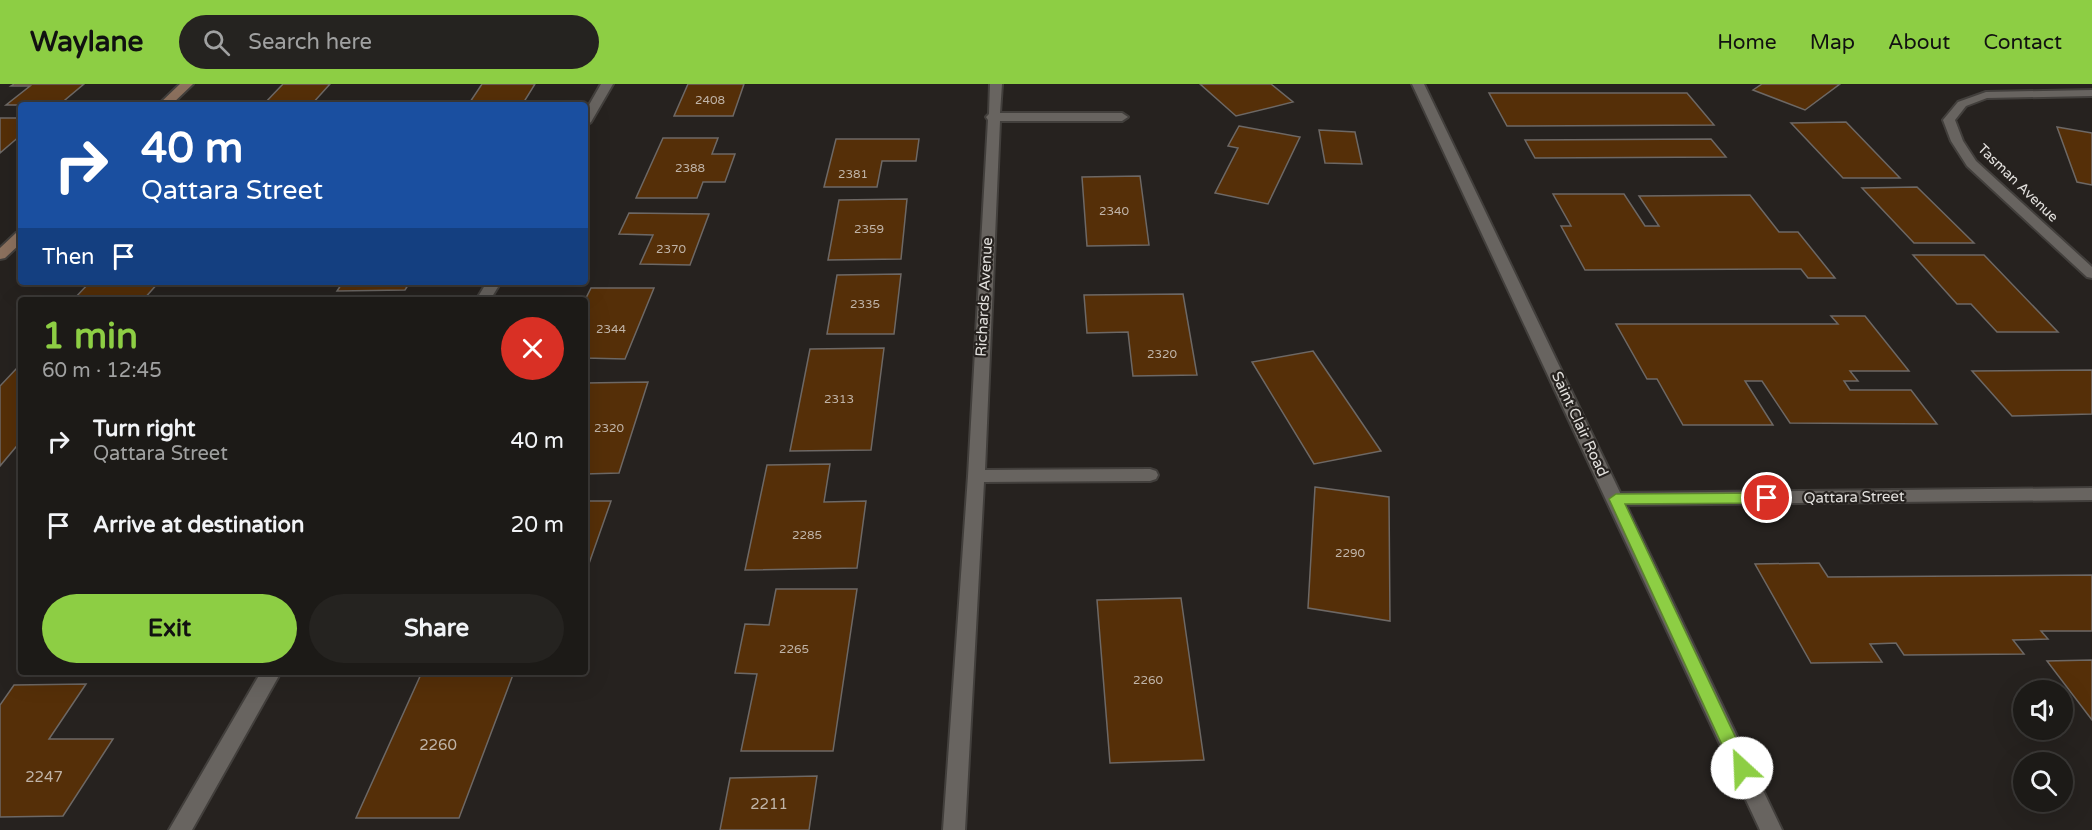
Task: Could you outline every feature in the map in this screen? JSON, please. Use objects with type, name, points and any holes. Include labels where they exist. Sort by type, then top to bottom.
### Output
[{"type":"main road","points":[[167,102],[187,84]]},
{"type":"main road","points":[[0,255],[18,239]]},
{"type":"street","points":[[588,117],[607,84]]},
{"type":"street","name":"Richards Avenue","points":[[954,830],[976,476],[992,117],[996,84]]},
{"type":"street","name":"Saint Clair Road","points":[[1418,84],[1771,830]]},
{"type":"street","name":"Tasman Avenue","points":[[2092,93],[1986,95],[1962,104],[1949,120],[1957,141],[1971,163],[2092,274]]},
{"type":"street","points":[[992,117],[1122,117]]},
{"type":"street","points":[[976,476],[1150,475]]},
{"type":"street","name":"Qattara Street","points":[[1616,499],[2092,494]]},
{"type":"street","points":[[180,830],[269,675]]},
{"type":"building","points":[[14,84],[84,84],[63,102],[18,102],[18,105],[6,105],[30,86],[11,86]]},
{"type":"building","points":[[283,84],[330,84],[314,102],[266,102]]},
{"type":"building","points":[[482,84],[535,84],[524,102],[470,102]]},
{"type":"building","points":[[688,84],[744,84],[733,116],[674,116]]},
{"type":"building","points":[[1200,84],[1271,84],[1293,102],[1236,116]]},
{"type":"building","points":[[1762,84],[1840,84],[1805,110],[1753,90]]},
{"type":"building","points":[[1489,93],[1687,93],[1714,125],[1507,126]]},
{"type":"building","points":[[0,118],[18,118],[18,138],[0,153]]},
{"type":"building","points":[[1846,122],[1900,178],[1843,178],[1791,123]]},
{"type":"building","points":[[1239,126],[1300,137],[1268,204],[1215,193],[1238,148],[1228,146]]},
{"type":"building","points":[[2057,127],[2092,133],[2092,185],[2077,182]]},
{"type":"building","points":[[1319,130],[1355,132],[1362,164],[1325,163]]},
{"type":"building","points":[[663,138],[718,138],[712,154],[735,154],[725,182],[703,182],[697,198],[636,198]]},
{"type":"building","points":[[836,139],[919,139],[916,161],[882,161],[877,187],[824,187]]},
{"type":"building","points":[[1711,139],[1726,157],[1535,158],[1525,140]]},
{"type":"building","points":[[1140,176],[1149,245],[1087,246],[1082,177]]},
{"type":"building","points":[[1917,187],[1974,243],[1914,243],[1862,188]]},
{"type":"building","points":[[1553,194],[1624,194],[1645,226],[1659,226],[1639,196],[1750,195],[1779,232],[1798,232],[1835,278],[1808,278],[1801,269],[1585,270],[1561,226],[1571,226]]},
{"type":"building","points":[[907,199],[901,259],[828,260],[839,200]]},
{"type":"building","points":[[629,213],[709,214],[690,265],[640,264],[653,235],[619,234]]},
{"type":"building","points":[[1913,255],[1984,255],[2058,332],[1997,332],[1971,304],[1957,304]]},
{"type":"building","points":[[901,274],[894,334],[827,334],[837,275]]},
{"type":"building","points":[[87,285],[156,285],[146,297],[76,297]]},
{"type":"building","points":[[341,285],[408,285],[405,290],[337,291]]},
{"type":"building","points":[[591,288],[654,288],[625,359],[588,358],[586,297]]},
{"type":"building","points":[[1183,294],[1197,375],[1133,376],[1128,332],[1087,333],[1084,295]]},
{"type":"building","points":[[1831,316],[1865,316],[1909,371],[1850,371],[1858,381],[1844,381],[1850,390],[1911,390],[1937,424],[1790,423],[1762,381],[1745,381],[1773,425],[1683,425],[1657,379],[1647,379],[1616,324],[1838,324]]},
{"type":"building","points":[[884,348],[871,450],[790,451],[810,349]]},
{"type":"building","points":[[1313,351],[1381,451],[1314,464],[1252,362]]},
{"type":"building","points":[[18,368],[18,445],[0,466],[0,386]]},
{"type":"building","points":[[2092,370],[2092,414],[2012,416],[1972,371]]},
{"type":"building","points":[[648,382],[619,473],[588,474],[588,383]]},
{"type":"building","points":[[830,464],[824,502],[866,501],[857,568],[745,570],[767,465]]},
{"type":"building","points":[[1315,487],[1389,497],[1390,621],[1308,608]]},
{"type":"building","points":[[588,501],[611,501],[588,566]]},
{"type":"building","points":[[1819,563],[1828,577],[2092,575],[2092,631],[2041,631],[2048,639],[2013,640],[2024,654],[1904,655],[1896,643],[1870,644],[1882,662],[1811,663],[1755,564]]},
{"type":"building","points":[[776,589],[857,589],[833,751],[741,751],[757,674],[735,673],[745,624],[769,625]]},
{"type":"building","points":[[1181,598],[1204,760],[1110,763],[1097,600]]},
{"type":"building","points":[[2092,660],[2092,720],[2073,695],[2073,680],[2061,680],[2047,661]]},
{"type":"building","points":[[421,675],[513,675],[459,818],[356,818]]},
{"type":"building","points":[[86,684],[49,739],[113,739],[63,816],[0,817],[0,705],[14,685]]},
{"type":"building","points":[[817,776],[809,830],[720,830],[730,778]]},
{"type":"route","points":[[1742,768],[1616,499],[1767,498]]}]
